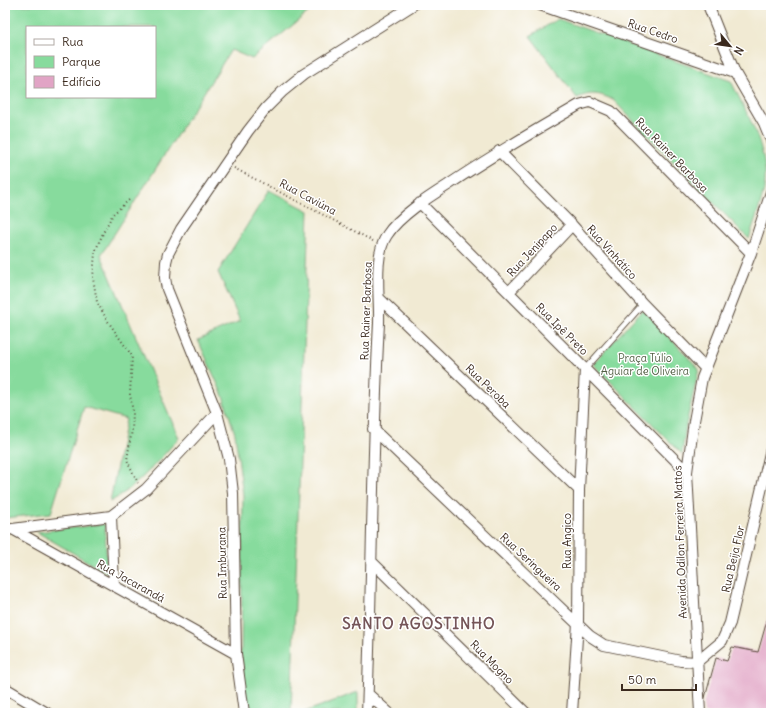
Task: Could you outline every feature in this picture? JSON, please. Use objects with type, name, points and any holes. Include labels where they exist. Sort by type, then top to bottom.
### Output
[{"type":"street","points":[[10,530],[111,516],[146,489],[217,413],[165,278],[168,254],[178,234],[248,131],[283,91],[304,74],[413,5]]},
{"type":"street","name":"Rua Cedro","points":[[540,5],[735,73]]},
{"type":"street","points":[[708,5],[735,73],[764,123],[771,140]]},
{"type":"street","name":"Rua Rainer Barbosa","points":[[367,713],[372,562],[373,429],[380,299],[378,266],[382,245],[387,234],[420,203],[499,151],[579,105],[590,102],[596,103],[611,111],[751,253]]},
{"type":"street","name":"Rua Vinhático","points":[[499,151],[572,225],[643,304],[706,369]]},
{"type":"street","name":"Avenida Odilon Ferreira Mattos","points":[[700,713],[687,472],[697,400],[706,369],[751,253],[771,192]]},
{"type":"street","name":"Rua Ipê Preto","points":[[420,203],[687,472]]},
{"type":"street","name":"Rua Jenipapo","points":[[509,292],[572,225]]},
{"type":"street","name":"Rua Peroba","points":[[380,299],[579,490]]},
{"type":"street","name":"Rua Angico","points":[[572,713],[578,623],[579,490],[585,369]]},
{"type":"street","name":"Rua Imburana","points":[[217,413],[229,459],[232,493],[236,654],[244,713]]},
{"type":"street","name":"Rua Seringueira","points":[[373,429],[590,636],[604,645],[682,661],[697,662]]},
{"type":"street","name":"Rua Beija Flor","points":[[697,662],[722,641],[730,623],[771,449]]},
{"type":"street","points":[[111,516],[114,585]]},
{"type":"street","name":"Rua Jacarandá","points":[[10,530],[114,585],[236,654]]},
{"type":"street","name":"Rua Mogno","points":[[372,562],[526,713]]},
{"type":"street","points":[[5,688],[47,713]]},
{"type":"street","points":[[368,694],[389,713]]},
{"type":"lane","points":[[585,369],[643,304]]},
{"type":"path","name":"Rua Caviúna","points":[[226,164],[382,245]]},
{"type":"path","points":[[129,200],[113,214],[103,233],[95,252],[93,278],[97,302],[107,320],[132,356],[130,394],[133,412],[132,430],[127,460],[134,477]]},
{"type":"green space","points":[[5,5],[317,5],[252,59],[231,50],[101,255],[179,438],[138,481],[110,502],[126,419],[84,407],[51,513],[5,518]]},
{"type":"green space","points":[[558,19],[731,81],[755,130],[760,143],[765,169],[765,183],[762,197],[749,239],[613,100],[595,94],[577,98],[530,36]]},
{"type":"green space","points":[[269,190],[309,211],[291,713],[253,713],[246,697],[241,654],[243,495],[235,434],[223,396],[198,340],[240,321],[218,272]]},
{"type":"green space","name":"Praça Túlio Aguiar de Oliveira","points":[[643,309],[699,369],[686,425],[682,454],[593,364]]},
{"type":"green space","points":[[105,524],[107,573],[37,532]]},
{"type":"green space","points":[[358,692],[358,713],[302,713]]},
{"type":"building","points":[[768,617],[771,618],[771,713],[704,713],[703,705],[716,658],[727,661],[732,647],[758,652]]},
{"type":"district","name":"SANTO AGOSTINHO","points":[[419,624]]}]
